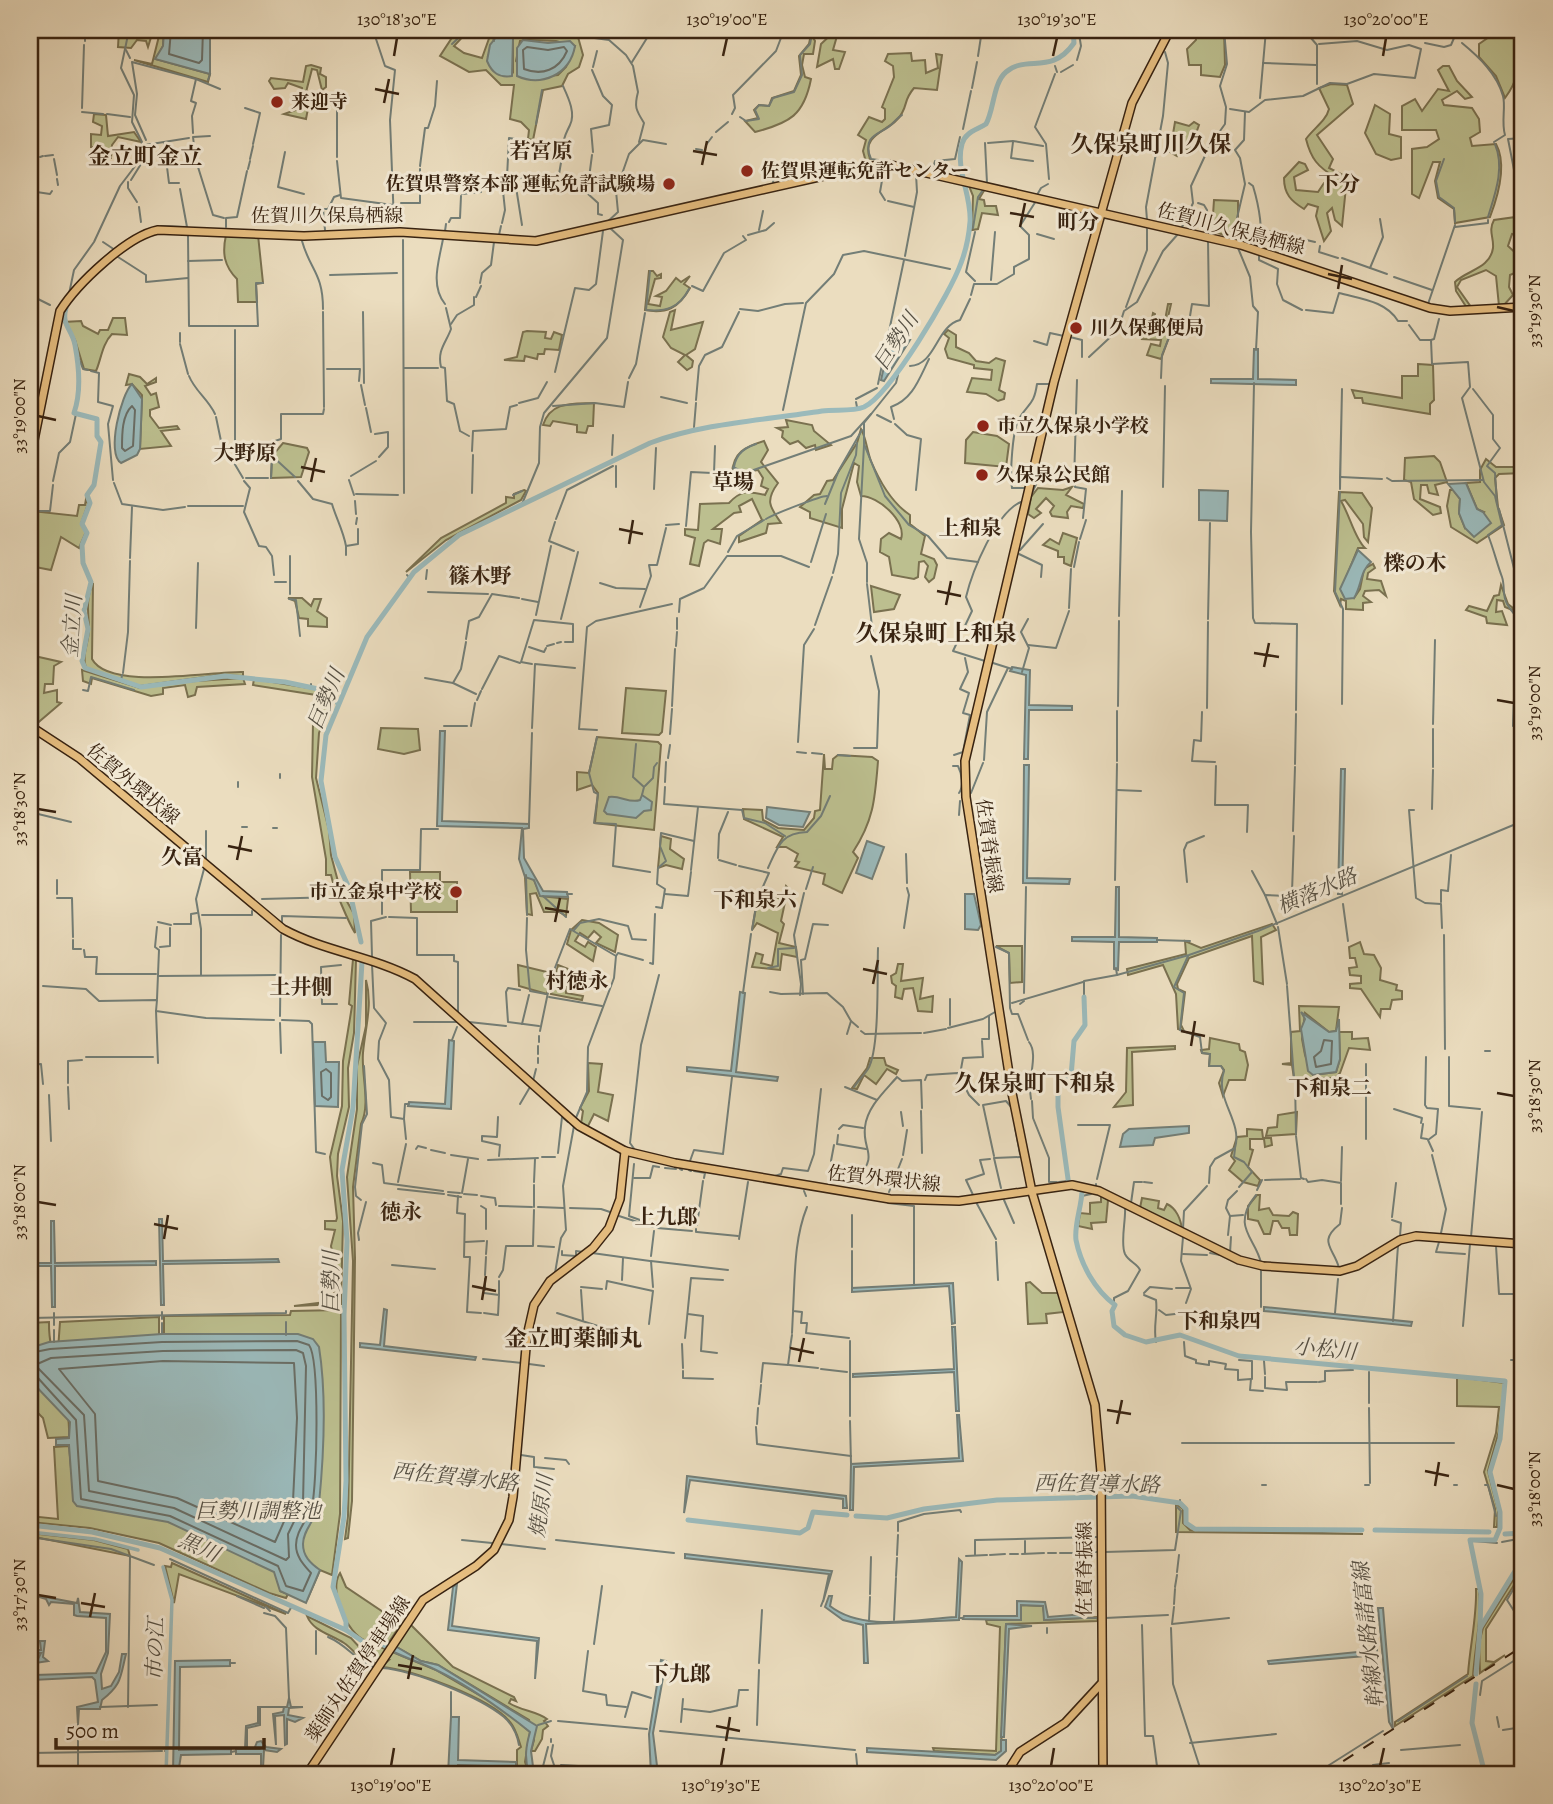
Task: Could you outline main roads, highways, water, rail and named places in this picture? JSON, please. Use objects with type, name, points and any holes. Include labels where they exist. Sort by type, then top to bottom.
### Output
[{"type":"main road","name":"佐賀脊振線","points":[[1103,1774],[1099,1438],[1093,1398],[1032,1192],[1012,1093],[966,797],[965,761],[1054,382],[1136,90],[1170,30]]},
{"type":"main road","name":"佐賀川久保鳥栖線","points":[[30,460],[55,326],[65,303],[137,237],[158,230],[304,236],[423,233],[526,242],[874,165],[899,166],[1266,252],[1430,308],[1450,311],[1523,307]]},
{"type":"main road","name":"佐賀外環状線","points":[[30,726],[79,758],[270,920],[298,937],[393,967],[432,992],[579,1126],[625,1151],[685,1165],[886,1199],[959,1201],[1069,1186],[1099,1191],[1239,1260],[1263,1266],[1340,1271],[1416,1236],[1523,1244]]},
{"type":"main road","name":"薬師丸佐賀停車場線","points":[[307,1774],[405,1624],[430,1592],[476,1566],[494,1550],[506,1530],[512,1500],[530,1320],[540,1293],[556,1276],[593,1248],[609,1228],[620,1199],[625,1151]]},
{"type":"main road","points":[[1006,1774],[1020,1752],[1065,1723],[1101,1684]]},
{"type":"water","points":[[164,30],[210,30],[210,74],[155,59],[163,46]]},
{"type":"water","points":[[497,36],[513,38],[512,76],[496,74],[487,61],[490,45]]},
{"type":"water","points":[[523,40],[548,43],[570,41],[575,46],[572,56],[561,71],[545,79],[526,79],[517,76],[517,48]]},
{"type":"water","points":[[891,336],[910,340],[884,381],[881,380]]},
{"type":"water","points":[[1254,349],[1258,349],[1258,379],[1296,380],[1296,385],[1211,383],[1211,379],[1253,379]]},
{"type":"water","points":[[132,384],[142,399],[140,449],[137,455],[121,463],[117,457],[115,437],[120,411]]},
{"type":"water","points":[[1466,483],[1477,509],[1483,512],[1491,523],[1474,537],[1465,528],[1459,513],[1460,499],[1448,484]]},
{"type":"water","points":[[1199,490],[1228,491],[1227,521],[1199,520]]},
{"type":"water","points":[[1358,550],[1371,562],[1354,598],[1345,599],[1340,589]]},
{"type":"water","points":[[1012,667],[1030,670],[1029,705],[1072,706],[1072,710],[1029,710],[1028,759],[1024,759],[1026,675],[1010,671]]},
{"type":"water","points":[[440,731],[445,731],[442,821],[529,824],[529,828],[523,829],[524,858],[543,891],[567,892],[568,897],[540,896],[534,880],[525,877],[519,859],[522,828],[437,826]]},
{"type":"water","points":[[1024,765],[1029,765],[1027,878],[1070,879],[1069,884],[1023,883]]},
{"type":"water","points":[[1341,769],[1345,769],[1342,894],[1338,894]]},
{"type":"water","points":[[642,795],[652,802],[651,810],[644,811],[636,818],[607,814],[604,811],[609,797],[636,801],[640,800]]},
{"type":"water","points":[[767,807],[810,812],[803,827],[779,825],[766,818]]},
{"type":"water","points":[[867,841],[884,847],[872,879],[856,873]]},
{"type":"water","points":[[1116,887],[1119,887],[1119,937],[1157,938],[1157,942],[1119,942],[1118,970],[1114,969],[1114,942],[1072,941],[1072,937],[1115,937]]},
{"type":"water","points":[[965,894],[974,894],[981,925],[978,930],[965,929]]},
{"type":"water","points":[[740,992],[745,993],[736,1072],[778,1077],[777,1081],[687,1071],[687,1067],[731,1071]]},
{"type":"water","points":[[1301,1012],[1329,1032],[1336,1031],[1339,1019],[1340,1059],[1336,1072],[1313,1075],[1308,1071],[1301,1029],[1305,1019]]},
{"type":"water","points":[[449,1040],[454,1041],[451,1109],[408,1106],[409,1102],[445,1104]]},
{"type":"water","points":[[313,1042],[325,1042],[326,1062],[339,1062],[338,1107],[315,1106]]},
{"type":"water","points":[[1189,1126],[1189,1133],[1155,1138],[1153,1145],[1120,1147],[1123,1134],[1129,1129]]},
{"type":"water","points":[[159,1219],[162,1219],[163,1261],[278,1259],[279,1262],[163,1264],[164,1305],[161,1305]]},
{"type":"water","points":[[51,1221],[54,1221],[55,1263],[156,1261],[156,1265],[55,1266],[55,1307],[52,1307],[51,1266],[30,1266],[30,1263],[51,1263]]},
{"type":"water","points":[[953,1283],[955,1323],[952,1324],[949,1286],[852,1292],[852,1288]]},
{"type":"water","points":[[1264,1307],[1412,1322],[1411,1326],[1264,1311]]},
{"type":"water","points":[[384,1309],[387,1310],[384,1346],[476,1357],[475,1360],[360,1347],[360,1343],[380,1345]]},
{"type":"water","points":[[952,1327],[955,1327],[959,1411],[956,1411],[954,1372],[853,1377],[853,1374],[954,1369]]},
{"type":"water","name":"巨勢川調整池","points":[[162,1334],[298,1334],[313,1339],[319,1347],[324,1405],[321,1485],[318,1509],[305,1534],[303,1544],[308,1559],[320,1570],[306,1603],[280,1591],[274,1572],[168,1522],[77,1506],[73,1501],[69,1445],[56,1445],[56,1439],[69,1438],[70,1422],[30,1380],[30,1348],[49,1342]]},
{"type":"water","points":[[957,1415],[963,1461],[854,1467],[853,1510],[850,1510],[851,1464],[959,1458]]},
{"type":"water","points":[[687,1476],[846,1496],[847,1508],[843,1508],[843,1499],[690,1480],[684,1513]]},
{"type":"water","points":[[685,1554],[832,1571],[823,1602],[829,1574],[685,1558]]},
{"type":"water","points":[[959,1559],[962,1562],[959,1620],[866,1624],[868,1663],[864,1663],[863,1625],[843,1620],[825,1607],[829,1596],[832,1596],[830,1606],[858,1619],[890,1622],[956,1617]]},
{"type":"water","points":[[457,1584],[452,1626],[539,1638],[535,1679],[537,1641],[448,1630],[453,1587]]},
{"type":"water","points":[[30,1594],[77,1603],[78,1598],[80,1612],[110,1614],[108,1653],[101,1674],[102,1689],[111,1686],[119,1672],[122,1654],[126,1654],[117,1685],[102,1700],[100,1709],[79,1709],[78,1725],[77,1707],[98,1702],[95,1680],[92,1677],[33,1680],[32,1659],[38,1659],[41,1653],[30,1653],[30,1621],[32,1650],[41,1650],[40,1641],[45,1641],[43,1657],[48,1661],[35,1663],[35,1675],[96,1673],[106,1652],[106,1618],[77,1616],[74,1615],[74,1604],[51,1602],[49,1605],[46,1599]]},
{"type":"water","points":[[1017,1601],[1045,1602],[1048,1617],[1084,1614],[1084,1618],[1044,1620],[1043,1606],[1021,1605],[1021,1620],[963,1619],[964,1616],[1017,1616]]},
{"type":"water","points":[[1378,1608],[1383,1608],[1393,1729],[1389,1722]]},
{"type":"water","points":[[1006,1624],[1032,1626],[1009,1629],[1004,1737],[1001,1737]]},
{"type":"water","points":[[395,1646],[421,1661],[438,1665],[537,1726],[531,1751],[534,1774],[529,1774],[526,1763],[530,1732],[462,1684],[392,1651]]},
{"type":"water","points":[[1377,1650],[1377,1655],[1269,1664],[1268,1661]]},
{"type":"water","points":[[230,1660],[230,1666],[180,1667],[179,1750],[231,1749],[231,1754],[181,1755],[178,1774],[173,1774],[175,1661]]},
{"type":"water","points":[[661,1660],[666,1661],[653,1733],[658,1774],[651,1774],[649,1734]]},
{"type":"water","points":[[289,1698],[291,1707],[303,1707],[289,1708],[288,1715],[303,1718],[295,1722],[287,1719],[285,1745],[284,1715],[275,1716],[276,1745],[273,1714],[283,1712],[284,1707],[287,1707]]},
{"type":"water","points":[[260,1707],[260,1725],[247,1728],[247,1749],[258,1749],[255,1747],[257,1742],[261,1741],[266,1747],[281,1749],[277,1752],[264,1750],[263,1768],[267,1774],[261,1770],[261,1754],[236,1754],[236,1749],[245,1749],[246,1726],[258,1723]]},
{"type":"water","points":[[451,1717],[459,1717],[458,1760],[516,1762],[516,1767],[458,1765],[457,1774],[448,1774]]},
{"type":"water","points":[[1001,1740],[1006,1740],[1006,1751],[996,1760],[867,1752],[867,1748],[995,1755],[1001,1751]]},
{"type":"waterway","points":[[85,30],[85,41]]},
{"type":"waterway","points":[[69,294],[74,270],[94,242],[120,186],[139,161],[142,142],[132,122],[134,95],[121,68],[129,30]]},
{"type":"waterway","points":[[373,30],[385,66],[395,70],[390,120],[394,223]]},
{"type":"waterway","points":[[452,44],[467,30]]},
{"type":"waterway","points":[[492,30],[521,35]]},
{"type":"waterway","points":[[581,30],[587,37],[609,40],[626,55],[633,66],[638,92],[636,108],[644,123],[639,142]]},
{"type":"waterway","points":[[610,38],[619,30]]},
{"type":"waterway","points":[[632,62],[652,30]]},
{"type":"waterway","points":[[664,30],[661,32],[665,38],[679,33]]},
{"type":"waterway","points":[[732,114],[735,108],[733,95],[776,51],[784,30]]},
{"type":"waterway","points":[[740,117],[746,121],[759,119],[755,110],[759,105],[769,106],[773,98],[794,92],[802,75],[800,55],[810,44],[812,34],[809,30]]},
{"type":"waterway","points":[[978,56],[982,30]]},
{"type":"waterway","name":"巨勢川","points":[[361,942],[349,888],[335,857],[321,781],[326,735],[367,637],[414,572],[459,535],[650,443],[713,426],[822,411],[859,409],[875,399],[889,384],[918,341],[945,296],[963,258],[970,222],[960,153],[964,140],[986,124],[996,90],[1006,72],[1014,67],[1057,59],[1074,43],[1073,30]]},
{"type":"waterway","points":[[1078,30],[1103,35],[1106,30]]},
{"type":"waterway","points":[[1182,227],[1193,203],[1191,186],[1210,145],[1225,124],[1226,107],[1220,86],[1227,64],[1224,30]]},
{"type":"waterway","points":[[1260,98],[1266,30]]},
{"type":"waterway","points":[[1304,30],[1317,45],[1317,84]]},
{"type":"waterway","points":[[492,34],[494,41]]},
{"type":"waterway","points":[[1077,60],[1081,46],[1079,34]]},
{"type":"waterway","points":[[1425,43],[1444,47],[1451,45],[1454,38]]},
{"type":"waterway","points":[[1230,109],[1249,112],[1265,100],[1303,96],[1330,83],[1347,84],[1374,74],[1415,78],[1421,49],[1409,45],[1387,50],[1357,41],[1319,44]]},
{"type":"waterway","points":[[1462,43],[1492,73],[1503,96],[1505,135],[1494,142]]},
{"type":"waterway","points":[[82,108],[84,45]]},
{"type":"waterway","points":[[126,50],[130,58]]},
{"type":"waterway","points":[[593,67],[597,51]]},
{"type":"waterway","points":[[1147,220],[1146,207],[1163,116],[1168,63],[1165,52]]},
{"type":"waterway","points":[[146,140],[135,115],[137,94],[132,62],[196,79]]},
{"type":"waterway","points":[[972,88],[977,62]]},
{"type":"waterway","points":[[1263,63],[1316,65]]},
{"type":"waterway","points":[[1061,72],[1073,65]]},
{"type":"waterway","points":[[1055,66],[1057,72]]},
{"type":"waterway","points":[[592,70],[603,96],[612,105],[609,125],[591,129],[593,152]]},
{"type":"waterway","points":[[208,80],[210,74]]},
{"type":"waterway","points":[[1049,179],[1046,144],[1035,127],[1055,74]]},
{"type":"waterway","points":[[193,133],[192,116],[196,103],[191,101],[196,79],[220,89]]},
{"type":"waterway","points":[[420,166],[425,128],[428,128],[435,106],[437,81]]},
{"type":"waterway","points":[[563,86],[572,115],[563,147]]},
{"type":"waterway","points":[[536,124],[542,90]]},
{"type":"waterway","points":[[963,129],[971,91]]},
{"type":"waterway","points":[[337,106],[337,157]]},
{"type":"waterway","points":[[245,108],[260,113],[253,144]]},
{"type":"waterway","points":[[82,112],[103,114]]},
{"type":"waterway","points":[[1241,241],[1245,229],[1237,218],[1245,184],[1240,158],[1235,150],[1244,140],[1245,112]]},
{"type":"waterway","points":[[107,114],[130,117]]},
{"type":"waterway","points":[[885,161],[871,159],[869,144],[874,135],[889,127],[902,115]]},
{"type":"waterway","points":[[716,132],[728,122]]},
{"type":"waterway","points":[[196,161],[193,137],[210,136]]},
{"type":"waterway","points":[[706,145],[712,137]]},
{"type":"waterway","points":[[918,168],[933,168],[935,161],[955,159],[960,137]]},
{"type":"waterway","points":[[131,180],[141,164],[145,145],[189,138]]},
{"type":"waterway","points":[[529,141],[509,138],[507,177],[554,180]]},
{"type":"waterway","points":[[1523,138],[1508,139],[1523,216]]},
{"type":"waterway","points":[[606,223],[618,212],[616,191],[629,154],[643,140],[666,144]]},
{"type":"waterway","points":[[988,143],[1013,141],[1043,146]]},
{"type":"waterway","points":[[1013,142],[1011,158],[1033,161]]},
{"type":"waterway","points":[[164,143],[169,183],[179,183]]},
{"type":"waterway","points":[[985,143],[987,183]]},
{"type":"waterway","points":[[1488,217],[1499,172],[1495,144]]},
{"type":"waterway","points":[[250,159],[253,146]]},
{"type":"waterway","points":[[696,149],[702,150]]},
{"type":"waterway","points":[[563,151],[558,180],[578,192],[586,192]]},
{"type":"waterway","points":[[285,152],[278,187],[304,194]]},
{"type":"waterway","points":[[45,156],[53,155]]},
{"type":"waterway","points":[[592,155],[587,193],[598,203],[598,214],[602,215]]},
{"type":"waterway","points":[[30,158],[37,157]]},
{"type":"waterway","points":[[54,159],[57,175]]},
{"type":"waterway","points":[[1444,159],[1436,181],[1439,197],[1454,208],[1455,222]]},
{"type":"waterway","points":[[248,169],[250,161]]},
{"type":"waterway","points":[[337,161],[341,198],[393,205]]},
{"type":"waterway","points":[[897,163],[912,166]]},
{"type":"waterway","points":[[198,167],[213,215],[224,218]]},
{"type":"waterway","points":[[773,183],[774,176],[786,167]]},
{"type":"waterway","points":[[401,203],[420,203],[420,169]]},
{"type":"waterway","points":[[884,169],[880,192],[885,200]]},
{"type":"waterway","points":[[226,227],[226,218],[237,217],[247,171]]},
{"type":"waterway","points":[[905,256],[917,192],[916,174]]},
{"type":"waterway","points":[[462,194],[481,192],[480,177]]},
{"type":"waterway","points":[[57,179],[58,185]]},
{"type":"waterway","points":[[128,182],[128,188],[137,202]]},
{"type":"waterway","points":[[1249,183],[1253,186],[1259,209],[1260,247]]},
{"type":"waterway","points":[[504,184],[516,187],[522,225]]},
{"type":"waterway","points":[[1037,195],[1041,188],[1048,184]]},
{"type":"waterway","points":[[161,226],[187,227],[180,189]]},
{"type":"waterway","points":[[973,228],[978,197],[983,190]]},
{"type":"waterway","points":[[30,191],[50,194],[52,191]]},
{"type":"waterway","points":[[502,223],[505,210],[503,191]]},
{"type":"waterway","points":[[325,230],[323,209],[328,209],[334,197],[340,195]]},
{"type":"waterway","points":[[449,222],[451,218],[460,218],[461,196]]},
{"type":"waterway","points":[[888,201],[914,207]]},
{"type":"waterway","points":[[971,295],[974,284],[997,284],[1014,274],[1014,267],[1029,259],[1029,235],[1020,226],[1036,201]]},
{"type":"waterway","points":[[1198,203],[1204,205],[1207,210],[1208,234]]},
{"type":"waterway","points":[[139,207],[141,222]]},
{"type":"waterway","points":[[759,230],[763,211]]},
{"type":"waterway","points":[[1370,268],[1383,237],[1380,219]]},
{"type":"waterway","points":[[1455,227],[1488,223],[1488,220]]},
{"type":"waterway","points":[[748,235],[766,230],[774,223]]},
{"type":"waterway","points":[[445,231],[446,224]]},
{"type":"waterway","points":[[1428,304],[1455,225]]},
{"type":"waterway","points":[[499,235],[501,226]]},
{"type":"waterway","points":[[522,504],[539,463],[540,427],[544,413],[607,338],[623,240],[609,227]]},
{"type":"waterway","points":[[1126,307],[1147,250],[1147,229]]},
{"type":"waterway","points":[[1263,230],[1315,242]]},
{"type":"waterway","points":[[555,372],[575,288],[589,290],[596,284],[603,231]]},
{"type":"waterway","points":[[975,232],[966,272],[975,281]]},
{"type":"waterway","points":[[991,280],[995,232]]},
{"type":"waterway","points":[[1037,234],[1054,239]]},
{"type":"waterway","points":[[1089,357],[1118,330],[1124,311],[1137,302],[1163,251],[1178,234]]},
{"type":"waterway","points":[[188,236],[189,326],[258,326],[256,283],[263,283]]},
{"type":"waterway","points":[[692,286],[703,291],[724,253],[746,240],[743,236]]},
{"type":"waterway","points":[[443,239],[437,281],[440,297],[445,304]]},
{"type":"waterway","points":[[403,240],[404,493]]},
{"type":"waterway","points":[[302,241],[321,287],[323,309]]},
{"type":"waterway","points":[[1161,378],[1162,355],[1172,330],[1187,334],[1192,304],[1209,306],[1208,241]]},
{"type":"waterway","points":[[103,242],[115,250]]},
{"type":"waterway","points":[[480,283],[482,273],[491,265],[494,242]]},
{"type":"waterway","points":[[1320,246],[1319,252],[1338,258]]},
{"type":"waterway","points":[[1238,248],[1250,277],[1253,306],[1258,312],[1256,350]]},
{"type":"waterway","points":[[783,410],[806,303],[834,274],[843,255],[864,251],[950,269]]},
{"type":"waterway","points":[[1259,255],[1259,260],[1278,269],[1277,284],[1283,300],[1302,310]]},
{"type":"waterway","points":[[118,257],[146,275],[146,282],[188,278]]},
{"type":"waterway","points":[[1342,258],[1387,274]]},
{"type":"waterway","points":[[188,261],[222,260]]},
{"type":"waterway","points":[[878,384],[904,260]]},
{"type":"waterway","points":[[650,271],[646,310],[660,310],[676,305],[689,289]]},
{"type":"waterway","points":[[330,275],[397,273]]},
{"type":"waterway","points":[[1394,277],[1432,290]]},
{"type":"waterway","points":[[476,297],[481,286]]},
{"type":"waterway","points":[[1306,310],[1333,313],[1339,293],[1380,305],[1398,321],[1407,321]]},
{"type":"waterway","points":[[34,297],[50,305]]},
{"type":"waterway","points":[[451,324],[457,315],[474,305],[474,297]]},
{"type":"waterway","points":[[910,366],[919,364],[931,353],[946,330],[960,320],[970,299]]},
{"type":"waterway","points":[[740,309],[758,311],[785,304],[803,303]]},
{"type":"waterway","name":"金立川","points":[[66,308],[65,319],[74,340],[78,370],[78,397],[74,413],[97,419],[97,436],[101,442],[94,485],[87,495],[90,503],[82,524],[87,533],[82,545],[83,563],[91,582],[84,611],[88,629],[82,661],[85,668],[141,687],[225,676],[285,682],[323,690],[335,697],[338,704]]},
{"type":"waterway","points":[[446,308],[451,329],[441,351],[440,361],[441,367],[445,368],[447,401],[454,404],[460,431],[469,436]]},
{"type":"waterway","points":[[323,312],[324,407]]},
{"type":"waterway","points":[[363,312],[364,383]]},
{"type":"waterway","points":[[696,400],[699,366],[705,355],[722,347],[739,312]]},
{"type":"waterway","points":[[629,378],[636,364],[645,313]]},
{"type":"waterway","points":[[1439,319],[1434,339],[1431,340],[1432,364],[1468,362],[1470,387],[1462,398],[1484,482],[1495,496],[1502,525],[1488,535],[1503,580],[1505,601],[1522,630],[1521,643],[1516,644],[1513,726]]},
{"type":"waterway","points":[[1409,325],[1420,340],[1431,340]]},
{"type":"waterway","points":[[235,330],[235,457]]},
{"type":"waterway","points":[[180,333],[180,342]]},
{"type":"waterway","points":[[1034,341],[1047,345],[1050,333],[1064,336]]},
{"type":"waterway","points":[[1070,337],[1082,340],[1082,357]]},
{"type":"waterway","points":[[180,344],[188,374]]},
{"type":"waterway","name":"金立川","points":[[75,349],[83,369],[88,370]]},
{"type":"waterway","points":[[894,419],[891,407],[910,394],[929,359]]},
{"type":"waterway","points":[[404,368],[438,368]]},
{"type":"waterway","points":[[327,369],[360,369],[359,381]]},
{"type":"waterway","points":[[91,371],[99,373],[98,402],[113,406],[108,424],[113,480]]},
{"type":"waterway","points":[[898,375],[896,383],[864,423],[864,444],[885,496],[909,525],[928,536],[947,558],[978,562]]},
{"type":"waterway","points":[[189,376],[215,414]]},
{"type":"waterway","points":[[1031,495],[1040,476],[1074,482],[1077,380]]},
{"type":"waterway","points":[[519,403],[538,398],[547,382]]},
{"type":"waterway","points":[[553,406],[595,403],[624,407],[628,382]]},
{"type":"waterway","points":[[1254,383],[1251,532],[1253,618],[1255,623],[1297,624],[1296,710]]},
{"type":"waterway","points":[[1024,488],[1012,488],[1015,431],[1020,417],[1033,399],[1037,384],[1049,384]]},
{"type":"waterway","points":[[361,385],[365,405]]},
{"type":"waterway","points":[[1163,487],[1165,386]]},
{"type":"waterway","points":[[856,399],[877,388]]},
{"type":"waterway","points":[[1342,389],[1340,489],[1340,477],[1342,389]]},
{"type":"waterway","points":[[1473,389],[1493,415],[1493,439],[1500,448],[1487,466],[1495,473],[1497,504]]},
{"type":"waterway","points":[[661,397],[687,403]]},
{"type":"waterway","name":"巨勢川","points":[[856,402],[857,407]]},
{"type":"waterway","points":[[694,427],[696,403]]},
{"type":"waterway","points":[[472,451],[473,431],[506,429],[510,407],[517,405]]},
{"type":"waterway","points":[[366,408],[371,432]]},
{"type":"waterway","points":[[295,477],[271,455],[269,443],[281,439],[281,414],[323,414],[324,409]]},
{"type":"waterway","points":[[53,481],[59,453],[70,442],[76,414]]},
{"type":"waterway","points":[[733,467],[745,473],[851,436],[871,414]]},
{"type":"waterway","points":[[877,415],[891,422]]},
{"type":"waterway","points":[[216,417],[221,441],[243,478]]},
{"type":"waterway","points":[[895,424],[907,435],[921,439],[916,490]]},
{"type":"waterway","points":[[825,504],[839,470],[862,430]]},
{"type":"waterway","points":[[375,434],[388,432],[388,447],[379,457]]},
{"type":"waterway","points":[[612,455],[613,435]]},
{"type":"waterway","points":[[833,573],[838,554],[841,493],[856,455],[857,443]]},
{"type":"waterway","points":[[686,526],[691,472],[733,474],[739,455],[756,444]]},
{"type":"waterway","points":[[864,445],[859,539],[867,563],[867,582]]},
{"type":"waterway","points":[[714,473],[715,446]]},
{"type":"waterway","points":[[654,489],[656,448]]},
{"type":"waterway","points":[[472,493],[473,455]]},
{"type":"waterway","points":[[271,478],[272,458]]},
{"type":"waterway","points":[[351,476],[376,461]]},
{"type":"waterway","points":[[556,519],[567,490],[613,466]]},
{"type":"waterway","points":[[616,466],[616,487]]},
{"type":"waterway","points":[[1341,477],[1382,479]]},
{"type":"waterway","points":[[246,478],[268,478]]},
{"type":"waterway","points":[[1387,478],[1392,481],[1483,480]]},
{"type":"waterway","points":[[349,480],[354,495]]},
{"type":"waterway","points":[[244,481],[250,488],[244,512],[259,546],[266,547],[272,556],[274,575]]},
{"type":"waterway","points":[[298,481],[313,499],[332,504],[346,546]]},
{"type":"waterway","points":[[114,483],[122,504],[163,510],[185,507]]},
{"type":"waterway","points":[[1074,483],[1075,487],[1086,489],[1083,518]]},
{"type":"waterway","points":[[30,511],[50,511],[53,485]]},
{"type":"waterway","points":[[513,495],[522,491]]},
{"type":"waterway","points":[[1119,616],[1122,491]]},
{"type":"waterway","points":[[1340,492],[1335,592],[1343,609],[1342,704]]},
{"type":"waterway","points":[[356,494],[398,495]]},
{"type":"waterway","points":[[766,519],[827,496]]},
{"type":"waterway","points":[[355,501],[356,514]]},
{"type":"waterway","points":[[985,661],[953,651],[972,611],[966,597],[979,559],[994,530],[1012,508],[1021,502]]},
{"type":"waterway","points":[[188,506],[243,506]]},
{"type":"waterway","points":[[130,558],[132,507]]},
{"type":"waterway","points":[[1499,509],[1523,604]]},
{"type":"waterway","points":[[811,562],[826,514]]},
{"type":"waterway","points":[[356,524],[357,518]]},
{"type":"waterway","points":[[728,552],[737,536],[764,520]]},
{"type":"waterway","points":[[1080,539],[1086,520]]},
{"type":"waterway","points":[[555,522],[549,541],[574,551]]},
{"type":"waterway","points":[[1208,619],[1210,523]]},
{"type":"waterway","points":[[666,525],[679,524]]},
{"type":"waterway","points":[[1020,550],[1043,524]]},
{"type":"waterway","points":[[640,607],[651,576],[649,565],[657,565],[666,528]]},
{"type":"waterway","points":[[346,555],[346,546],[358,544],[358,529]]},
{"type":"waterway","points":[[1074,567],[1079,542]]},
{"type":"waterway","points":[[536,615],[551,546]]},
{"type":"waterway","points":[[561,619],[578,552]]},
{"type":"waterway","points":[[1019,554],[1042,565],[1041,577]]},
{"type":"waterway","points":[[290,556],[290,594]]},
{"type":"waterway","points":[[679,612],[680,599],[704,588],[727,556],[781,556],[809,567]]},
{"type":"waterway","points":[[123,673],[128,632],[130,561]]},
{"type":"waterway","points":[[196,628],[198,563]]},
{"type":"waterway","points":[[1069,608],[1071,569]]},
{"type":"waterway","points":[[426,579],[427,570]]},
{"type":"waterway","name":"巨勢川","points":[[407,575],[410,578]]},
{"type":"waterway","points":[[815,625],[832,577]]},
{"type":"waterway","points":[[275,582],[286,582]]},
{"type":"waterway","points":[[600,583],[616,588],[645,589]]},
{"type":"waterway","points":[[867,584],[873,635]]},
{"type":"waterway","points":[[428,592],[488,594]]},
{"type":"waterway","points":[[466,639],[469,621],[479,617],[492,594],[519,598]]},
{"type":"waterway","points":[[289,599],[296,600],[300,636]]},
{"type":"waterway","points":[[522,599],[538,602]]},
{"type":"waterway","points":[[597,730],[579,729],[587,627],[596,621],[672,604]]},
{"type":"waterway","points":[[1028,645],[1056,648],[1069,611]]},
{"type":"waterway","points":[[677,618],[677,629]]},
{"type":"waterway","points":[[1022,672],[1029,648],[1021,632],[1028,619]]},
{"type":"waterway","points":[[532,664],[521,662],[534,620],[573,624],[573,642],[565,642]]},
{"type":"waterway","points":[[1118,706],[1119,621]]},
{"type":"waterway","points":[[1207,708],[1208,622]]},
{"type":"waterway","points":[[798,742],[804,645],[814,629]]},
{"type":"waterway","points":[[676,646],[677,632]]},
{"type":"waterway","points":[[1433,724],[1435,640]]},
{"type":"waterway","points":[[425,678],[453,683],[461,669],[466,642]]},
{"type":"waterway","points":[[557,643],[561,642]]},
{"type":"waterway","points":[[547,646],[554,644]]},
{"type":"waterway","points":[[529,647],[544,652],[546,648]]},
{"type":"waterway","points":[[672,706],[675,649]]},
{"type":"waterway","points":[[482,689],[499,656],[520,663]]},
{"type":"waterway","points":[[854,748],[877,748],[879,691],[871,656]]},
{"type":"waterway","points":[[954,755],[963,752],[970,715],[963,713],[969,693],[960,689],[968,672],[965,658]]},
{"type":"waterway","points":[[993,663],[1012,669]]},
{"type":"waterway","points":[[532,728],[535,664],[575,668]]},
{"type":"waterway","points":[[984,760],[987,712],[1008,668]]},
{"type":"waterway","name":"金立川","points":[[121,681],[122,675]]},
{"type":"waterway","points":[[83,690],[88,691],[91,677],[134,690]]},
{"type":"waterway","points":[[453,683],[476,694]]},
{"type":"waterway","points":[[477,700],[481,691]]},
{"type":"waterway","points":[[471,726],[475,703]]},
{"type":"waterway","points":[[670,734],[672,709]]},
{"type":"waterway","points":[[1117,711],[1117,761]]},
{"type":"waterway","points":[[1202,712],[1201,741],[1194,740],[1192,761],[1215,762]]},
{"type":"waterway","points":[[1295,764],[1296,714]]},
{"type":"waterway","points":[[444,726],[467,726]]},
{"type":"waterway","points":[[1433,729],[1433,767]]},
{"type":"waterway","points":[[529,824],[532,733]]},
{"type":"waterway","points":[[597,737],[589,773],[594,792],[598,794],[594,823],[616,824],[613,866],[650,872]]},
{"type":"waterway","points":[[636,744],[633,777],[644,787],[642,795]]},
{"type":"waterway","points":[[668,758],[670,745]]},
{"type":"waterway","points":[[797,752],[806,753]]},
{"type":"waterway","points":[[812,753],[822,754]]},
{"type":"waterway","points":[[838,755],[850,756]]},
{"type":"waterway","points":[[665,782],[666,762]]},
{"type":"waterway","points":[[645,786],[653,778],[657,763]]},
{"type":"waterway","points":[[971,793],[983,763]]},
{"type":"waterway","points":[[1115,880],[1117,764]]},
{"type":"waterway","points":[[953,766],[958,766],[961,776],[962,787],[959,793]]},
{"type":"waterway","points":[[1216,766],[1215,805],[1248,805],[1247,832]]},
{"type":"waterway","points":[[1293,831],[1295,767]]},
{"type":"waterway","points":[[1432,809],[1433,770]]},
{"type":"waterway","points":[[238,782],[238,787]]},
{"type":"waterway","points":[[665,787],[664,804],[742,810],[744,818],[765,823],[785,836]]},
{"type":"waterway","points":[[1117,790],[1141,791]]},
{"type":"waterway","points":[[768,868],[782,842],[791,835],[807,832],[821,816],[830,796]]},
{"type":"waterway","points":[[959,815],[960,801]]},
{"type":"waterway","points":[[691,870],[698,807]]},
{"type":"waterway","points":[[1414,810],[1409,810],[1416,898],[1425,903],[1441,904],[1442,928]]},
{"type":"waterway","points":[[30,812],[71,822]]},
{"type":"waterway","points":[[718,858],[719,834],[728,812]]},
{"type":"waterway","name":"横落水路","points":[[1117,975],[1189,955],[1258,931],[1523,821]]},
{"type":"waterway","points":[[242,827],[247,827]]},
{"type":"waterway","points":[[382,914],[382,870],[420,870],[421,829],[438,829]]},
{"type":"waterway","points":[[206,831],[206,861]]},
{"type":"waterway","points":[[656,907],[662,908],[665,889],[657,884],[658,868],[666,861],[660,846],[661,833],[694,841]]},
{"type":"waterway","points":[[1187,882],[1184,850],[1187,843],[1204,836]]},
{"type":"waterway","points":[[1277,924],[1265,895],[1287,896],[1292,892],[1294,836]]},
{"type":"waterway","points":[[906,854],[907,883]]},
{"type":"waterway","points":[[1441,902],[1441,890],[1448,891],[1451,855]]},
{"type":"waterway","points":[[719,860],[736,865]]},
{"type":"waterway","points":[[739,866],[769,873],[757,900],[752,930]]},
{"type":"waterway","points":[[806,889],[813,867]]},
{"type":"waterway","points":[[201,975],[201,929],[196,899],[204,869]]},
{"type":"waterway","points":[[1252,871],[1265,895]]},
{"type":"waterway","points":[[665,894],[688,896],[691,872]]},
{"type":"waterway","points":[[526,875],[527,915]]},
{"type":"waterway","points":[[57,880],[57,894]]},
{"type":"waterway","points":[[1024,993],[1026,887]]},
{"type":"waterway","points":[[904,928],[909,895],[907,888]]},
{"type":"waterway","points":[[800,995],[794,935],[804,893]]},
{"type":"waterway","points":[[567,894],[572,894]]},
{"type":"waterway","points":[[543,896],[566,917]]},
{"type":"waterway","points":[[262,899],[338,897]]},
{"type":"waterway","points":[[57,898],[72,898],[73,937]]},
{"type":"waterway","points":[[1343,904],[1348,941]]},
{"type":"waterway","points":[[202,915],[252,915],[252,911]]},
{"type":"waterway","points":[[174,924],[191,924],[191,914],[197,913]]},
{"type":"waterway","points":[[650,963],[653,964],[655,914]]},
{"type":"waterway","points":[[282,923],[282,916],[346,918]]},
{"type":"waterway","points":[[372,956],[371,921],[386,917]]},
{"type":"waterway","points":[[389,917],[417,918],[417,955],[454,955],[454,961],[458,962],[458,1012]]},
{"type":"waterway","points":[[527,918],[526,950],[530,991],[546,994]]},
{"type":"waterway","points":[[574,930],[580,923],[599,919],[628,926],[632,939],[646,940]]},
{"type":"waterway","points":[[158,922],[171,925]]},
{"type":"waterway","points":[[803,994],[801,960],[805,959],[813,924],[828,925]]},
{"type":"waterway","points":[[157,927],[157,999]]},
{"type":"waterway","points":[[1278,927],[1287,984]]},
{"type":"waterway","points":[[160,947],[170,946],[170,928]]},
{"type":"waterway","points":[[540,1031],[551,978],[570,929],[616,956],[614,978],[588,1047],[587,1092],[575,1120]]},
{"type":"waterway","points":[[743,993],[751,934]]},
{"type":"waterway","points":[[280,1016],[281,935]]},
{"type":"waterway","points":[[1444,935],[1445,1049]]},
{"type":"waterway","points":[[73,940],[73,949],[81,949]]},
{"type":"waterway","points":[[1157,940],[1190,941]]},
{"type":"waterway","points":[[996,947],[1009,953],[1010,1008],[1012,1014],[1018,1014],[1028,1040]]},
{"type":"waterway","points":[[768,968],[778,966],[778,949],[794,948]]},
{"type":"waterway","points":[[854,1087],[872,1059],[877,1011],[878,948]]},
{"type":"waterway","points":[[84,950],[85,957],[97,957],[96,974],[156,974]]},
{"type":"waterway","points":[[616,956],[618,953],[643,960]]},
{"type":"waterway","points":[[1188,956],[1174,987],[1184,993],[1180,1030],[1200,1037],[1202,1053],[1210,1054],[1209,1066],[1221,1066],[1224,1071],[1223,1091],[1236,1138],[1235,1148],[1215,1159],[1210,1167],[1209,1183]]},
{"type":"waterway","name":"巨勢川","points":[[346,1630],[346,1622],[333,1587],[344,1517],[346,1481],[344,1315],[347,1241],[342,1170],[353,1108],[362,962]]},
{"type":"waterway","points":[[372,964],[374,1008],[386,1023],[379,1041],[378,1059],[389,1080],[391,1117],[404,1119],[406,1139]]},
{"type":"waterway","points":[[337,1004],[322,1004],[321,967],[341,965]]},
{"type":"waterway","points":[[1084,997],[1084,981],[1117,975],[1116,968]]},
{"type":"waterway","points":[[158,976],[276,975]]},
{"type":"waterway","points":[[635,1150],[630,1143],[641,1045],[659,975]]},
{"type":"waterway","name":"横落水路","points":[[1012,1003],[1083,982]]},
{"type":"waterway","points":[[30,985],[36,985]]},
{"type":"waterway","points":[[43,986],[86,989],[99,1001],[157,1000],[156,1011],[206,1018],[274,1020]]},
{"type":"waterway","points":[[1287,986],[1294,1078]]},
{"type":"waterway","points":[[520,990],[508,988],[506,992],[508,1022],[539,1026]]},
{"type":"waterway","points":[[770,992],[827,993],[843,1007],[851,1021],[847,1034]]},
{"type":"waterway","points":[[522,1024],[529,995]]},
{"type":"waterway","points":[[549,997],[602,1006]]},
{"type":"waterway","name":"小松川","points":[[1069,1186],[1058,1107],[1058,1079],[1071,1076],[1074,1041],[1085,1025],[1084,997]]},
{"type":"waterway","points":[[950,999],[950,1025]]},
{"type":"waterway","name":"横落水路","points":[[1020,1004],[1024,1001]]},
{"type":"waterway","points":[[156,1011],[158,1063]]},
{"type":"waterway","points":[[948,1028],[983,1019],[995,1012]]},
{"type":"waterway","points":[[982,1039],[989,1039],[989,1016]]},
{"type":"waterway","points":[[282,1020],[309,1021],[312,1024],[316,1152],[325,1154]]},
{"type":"waterway","points":[[851,1021],[858,1027]]},
{"type":"waterway","points":[[414,1022],[458,1022]]},
{"type":"waterway","points":[[469,1022],[506,1026]]},
{"type":"waterway","points":[[280,1023],[281,1053]]},
{"type":"waterway","points":[[452,1040],[457,1027]]},
{"type":"waterway","points":[[924,1033],[946,1029]]},
{"type":"waterway","points":[[861,1031],[865,1034],[921,1033]]},
{"type":"waterway","points":[[539,1036],[539,1042]]},
{"type":"waterway","points":[[961,1069],[963,1058],[983,1057],[982,1041]]},
{"type":"waterway","points":[[1029,1042],[1033,1053],[1031,1099]]},
{"type":"waterway","points":[[538,1046],[538,1054]]},
{"type":"waterway","points":[[1485,1051],[1490,1051]]},
{"type":"waterway","points":[[86,1057],[153,1057]]},
{"type":"waterway","points":[[1426,1057],[1425,1105],[1427,1108],[1438,1109],[1436,1134],[1428,1140],[1433,1151]]},
{"type":"waterway","points":[[1449,1057],[1449,1106],[1480,1109]]},
{"type":"waterway","points":[[538,1058],[538,1063]]},
{"type":"waterway","points":[[68,1083],[68,1061],[82,1060]]},
{"type":"waterway","points":[[30,1065],[41,1064],[43,1084]]},
{"type":"waterway","points":[[1366,1064],[1366,1139]]},
{"type":"waterway","points":[[361,1200],[356,1196],[355,1187],[362,1124],[367,1114],[364,1066]]},
{"type":"waterway","points":[[533,1081],[536,1069]]},
{"type":"waterway","points":[[925,1080],[927,1075],[958,1073],[969,1095],[979,1105]]},
{"type":"waterway","points":[[690,1161],[694,1150],[723,1154],[732,1077]]},
{"type":"waterway","points":[[858,1178],[869,1157],[865,1135],[866,1120],[877,1100],[897,1077],[902,1081],[921,1080],[922,1108]]},
{"type":"waterway","points":[[1295,1080],[1296,1134]]},
{"type":"waterway","points":[[68,1087],[69,1109]]},
{"type":"waterway","points":[[520,1104],[530,1087]]},
{"type":"waterway","points":[[845,1087],[877,1100]]},
{"type":"waterway","points":[[775,1176],[781,1174],[783,1168],[808,1171],[814,1154],[821,1089]]},
{"type":"waterway","points":[[49,1095],[51,1141]]},
{"type":"waterway","points":[[994,1156],[983,1105],[1006,1101],[1012,1108]]},
{"type":"waterway","points":[[1032,1101],[1033,1118],[1049,1158],[1049,1182],[1057,1182]]},
{"type":"waterway","points":[[404,1118],[405,1104],[409,1104]]},
{"type":"waterway","points":[[1394,1109],[1422,1118],[1421,1123]]},
{"type":"waterway","points":[[921,1111],[922,1153]]},
{"type":"waterway","points":[[901,1112],[903,1126]]},
{"type":"waterway","points":[[1471,1237],[1482,1112]]},
{"type":"waterway","points":[[498,1117],[497,1137],[482,1136],[482,1141],[500,1145],[499,1156]]},
{"type":"waterway","points":[[558,1153],[562,1117],[568,1122]]},
{"type":"waterway","points":[[1423,1124],[1421,1138],[1427,1139]]},
{"type":"waterway","points":[[839,1129],[843,1125],[863,1128]]},
{"type":"waterway","points":[[1078,1125],[1110,1125],[1097,1179]]},
{"type":"waterway","name":"焼原川","points":[[555,1273],[561,1238],[566,1230],[563,1186],[574,1126]]},
{"type":"waterway","points":[[1015,1127],[1020,1154]]},
{"type":"waterway","points":[[903,1155],[907,1130]]},
{"type":"waterway","points":[[838,1135],[837,1144],[866,1149]]},
{"type":"waterway","points":[[1296,1136],[1301,1178],[1304,1179]]},
{"type":"waterway","points":[[398,1182],[406,1144]]},
{"type":"waterway","points":[[831,1161],[834,1145]]},
{"type":"waterway","points":[[416,1149],[418,1146],[426,1148]]},
{"type":"waterway","points":[[1341,1181],[1342,1147]]},
{"type":"waterway","points":[[1235,1149],[1234,1157],[1244,1162],[1252,1172],[1239,1187]]},
{"type":"waterway","points":[[431,1150],[445,1153]]},
{"type":"waterway","points":[[451,1155],[478,1159]]},
{"type":"waterway","points":[[1432,1155],[1446,1209],[1441,1233]]},
{"type":"waterway","points":[[542,1157],[555,1157]]},
{"type":"waterway","points":[[1001,1188],[994,1158],[1021,1157]]},
{"type":"waterway","points":[[488,1160],[538,1158]]},
{"type":"waterway","points":[[462,1193],[468,1159]]},
{"type":"waterway","points":[[534,1182],[535,1159]]},
{"type":"waterway","points":[[889,1192],[902,1159]]},
{"type":"waterway","points":[[974,1197],[966,1180],[984,1174],[980,1160],[990,1159]]},
{"type":"waterway","points":[[373,1163],[382,1165],[384,1183],[443,1191]]},
{"type":"waterway","points":[[634,1164],[629,1216],[651,1224]]},
{"type":"waterway","points":[[830,1182],[831,1164]]},
{"type":"waterway","points":[[634,1178],[650,1178],[653,1166],[659,1167]]},
{"type":"waterway","points":[[665,1168],[676,1169]]},
{"type":"waterway","points":[[694,1171],[705,1173],[704,1178]]},
{"type":"waterway","points":[[1265,1180],[1300,1179]]},
{"type":"waterway","points":[[1306,1179],[1308,1182],[1322,1180],[1341,1183],[1341,1204]]},
{"type":"waterway","points":[[1257,1190],[1262,1180]]},
{"type":"waterway","points":[[697,1225],[703,1181]]},
{"type":"waterway","points":[[1059,1182],[1067,1181]]},
{"type":"waterway","points":[[739,1239],[748,1182]]},
{"type":"waterway","points":[[1131,1203],[1134,1182],[1142,1182]]},
{"type":"waterway","points":[[1144,1182],[1152,1183]]},
{"type":"waterway","points":[[1392,1217],[1396,1183]]},
{"type":"waterway","points":[[534,1185],[534,1207]]},
{"type":"waterway","points":[[1183,1229],[1184,1211],[1207,1186]]},
{"type":"waterway","points":[[398,1189],[444,1194]]},
{"type":"waterway","name":"小松川","points":[[1078,1189],[1082,1190],[1076,1234],[1078,1249],[1095,1284],[1115,1305],[1112,1311],[1114,1326],[1125,1335],[1146,1342],[1180,1335],[1239,1356],[1505,1381],[1500,1439],[1490,1472],[1500,1512],[1500,1528],[1495,1540],[1470,1540],[1481,1594],[1480,1628]]},
{"type":"waterway","points":[[804,1191],[806,1196]]},
{"type":"waterway","points":[[1230,1216],[1226,1208],[1228,1200],[1237,1191]]},
{"type":"waterway","points":[[448,1192],[460,1193]]},
{"type":"waterway","points":[[464,1194],[477,1195]]},
{"type":"waterway","points":[[1082,1196],[1091,1194]]},
{"type":"waterway","points":[[448,1195],[461,1197]]},
{"type":"waterway","points":[[1256,1195],[1245,1216],[1245,1224],[1261,1263]]},
{"type":"waterway","points":[[458,1196],[457,1213],[465,1214],[464,1257],[470,1257],[467,1312],[481,1313]]},
{"type":"waterway","points":[[481,1196],[495,1198],[496,1205]]},
{"type":"waterway","points":[[1004,1200],[1014,1223]]},
{"type":"waterway","points":[[359,1240],[358,1233],[366,1202]]},
{"type":"waterway","points":[[976,1202],[996,1239]]},
{"type":"waterway","points":[[888,1203],[914,1206],[914,1285]]},
{"type":"waterway","points":[[481,1206],[486,1209],[486,1229]]},
{"type":"waterway","points":[[499,1206],[532,1207]]},
{"type":"waterway","points":[[538,1207],[564,1208]]},
{"type":"waterway","points":[[807,1207],[797,1245],[793,1311],[802,1312],[801,1323],[807,1323],[806,1333],[849,1338]]},
{"type":"waterway","points":[[570,1208],[601,1209],[613,1213]]},
{"type":"waterway","points":[[1114,1304],[1114,1298],[1128,1291],[1140,1270],[1127,1257],[1124,1249],[1125,1208]]},
{"type":"waterway","points":[[1339,1268],[1328,1241],[1333,1230],[1340,1224],[1342,1208]]},
{"type":"waterway","points":[[499,1277],[503,1270],[506,1246],[533,1246],[534,1210]]},
{"type":"waterway","points":[[852,1215],[852,1247]]},
{"type":"waterway","points":[[1228,1235],[1230,1216],[1243,1215]]},
{"type":"waterway","points":[[619,1216],[653,1227]]},
{"type":"waterway","points":[[1392,1220],[1401,1223],[1400,1236]]},
{"type":"waterway","points":[[657,1228],[692,1231]]},
{"type":"waterway","points":[[651,1256],[654,1231]]},
{"type":"waterway","points":[[697,1232],[738,1236]]},
{"type":"waterway","points":[[1183,1237],[1181,1261],[1191,1289],[1186,1303]]},
{"type":"waterway","points":[[1230,1253],[1231,1237]]},
{"type":"waterway","points":[[465,1242],[484,1241]]},
{"type":"waterway","points":[[486,1254],[487,1241]]},
{"type":"waterway","points":[[996,1242],[998,1280]]},
{"type":"waterway","points":[[1439,1242],[1436,1252],[1465,1254]]},
{"type":"waterway","points":[[1463,1326],[1470,1244]]},
{"type":"waterway","points":[[538,1246],[554,1247]]},
{"type":"waterway","points":[[1393,1321],[1398,1246]]},
{"type":"waterway","points":[[1496,1246],[1499,1294],[1523,1294]]},
{"type":"waterway","points":[[562,1251],[562,1255],[576,1256],[576,1251],[583,1252]]},
{"type":"waterway","points":[[852,1251],[852,1288]]},
{"type":"waterway","points":[[592,1253],[650,1261]]},
{"type":"waterway","points":[[1210,1253],[1220,1255]]},
{"type":"waterway","points":[[1183,1254],[1207,1255]]},
{"type":"waterway","points":[[485,1275],[486,1257]]},
{"type":"waterway","points":[[622,1280],[623,1258]]},
{"type":"waterway","points":[[653,1287],[651,1261],[728,1270]]},
{"type":"waterway","points":[[392,1265],[435,1269]]},
{"type":"waterway","points":[[1261,1269],[1261,1307]]},
{"type":"waterway","points":[[685,1338],[691,1278],[723,1280]]},
{"type":"waterway","points":[[485,1279],[485,1290]]},
{"type":"waterway","points":[[1335,1313],[1338,1279]]},
{"type":"waterway","points":[[499,1281],[499,1294]]},
{"type":"waterway","points":[[606,1289],[607,1281],[653,1291],[649,1324]]},
{"type":"waterway","points":[[581,1287],[602,1289]]},
{"type":"waterway","points":[[1144,1293],[1150,1287],[1172,1289]]},
{"type":"waterway","points":[[1176,1288],[1190,1288]]},
{"type":"waterway","points":[[581,1290],[583,1320]]},
{"type":"waterway","points":[[484,1293],[499,1295],[498,1315],[484,1313]]},
{"type":"waterway","points":[[1144,1295],[1156,1300],[1156,1342]]},
{"type":"waterway","points":[[1159,1310],[1166,1315],[1175,1314]]},
{"type":"waterway","points":[[30,1318],[286,1311]]},
{"type":"waterway","points":[[162,1312],[162,1319]]},
{"type":"waterway","points":[[792,1333],[793,1312]]},
{"type":"waterway","points":[[54,1313],[54,1325]]},
{"type":"waterway","points":[[557,1313],[601,1327]]},
{"type":"waterway","points":[[688,1314],[703,1316],[701,1351],[717,1353]]},
{"type":"waterway","points":[[286,1322],[286,1335]]},
{"type":"waterway","points":[[162,1323],[162,1334]]},
{"type":"waterway","points":[[604,1328],[621,1332],[625,1337]]},
{"type":"waterway","points":[[54,1330],[54,1342]]},
{"type":"waterway","points":[[790,1348],[792,1335]]},
{"type":"waterway","points":[[850,1341],[850,1416]]},
{"type":"waterway","points":[[1184,1342],[1185,1356],[1196,1360],[1196,1363],[1209,1365],[1209,1361],[1226,1364],[1225,1369],[1238,1370],[1238,1380],[1251,1379],[1250,1390],[1263,1391]]},
{"type":"waterway","points":[[682,1344],[683,1368]]},
{"type":"waterway","points":[[761,1382],[763,1363],[788,1365],[790,1350]]},
{"type":"waterway","points":[[483,1359],[522,1363]]},
{"type":"waterway","points":[[1239,1360],[1252,1361],[1252,1379]]},
{"type":"waterway","points":[[1511,1360],[1523,1360]]},
{"type":"waterway","points":[[1264,1361],[1265,1374]]},
{"type":"waterway","points":[[529,1364],[544,1366]]},
{"type":"waterway","points":[[789,1365],[818,1368]]},
{"type":"waterway","points":[[821,1369],[847,1372]]},
{"type":"waterway","points":[[1319,1382],[1325,1381],[1325,1371],[1353,1370]]},
{"type":"waterway","points":[[683,1371],[683,1378],[713,1379]]},
{"type":"waterway","points":[[1369,1372],[1369,1403]]},
{"type":"waterway","points":[[1265,1377],[1265,1388],[1287,1390],[1286,1382],[1317,1382]]},
{"type":"waterway","points":[[759,1404],[761,1385]]},
{"type":"waterway","points":[[757,1424],[758,1408]]},
{"type":"waterway","points":[[1369,1408],[1370,1483]]},
{"type":"waterway","points":[[850,1421],[851,1464]]},
{"type":"waterway","points":[[756,1427],[757,1444],[851,1456]]},
{"type":"waterway","points":[[1182,1443],[1454,1443]]},
{"type":"waterway","points":[[521,1455],[534,1457],[534,1467],[554,1469]]},
{"type":"waterway","points":[[545,1458],[566,1460],[569,1464]]},
{"type":"waterway","points":[[1485,1485],[1488,1485],[1496,1516]]},
{"type":"waterway","name":"西佐賀導水路","points":[[856,1516],[887,1518],[924,1509],[997,1500],[1132,1496],[1180,1503],[1186,1509],[1186,1523],[1195,1529],[1362,1530]]},
{"type":"waterway","points":[[1105,1552],[1175,1550],[1181,1511],[1177,1507]]},
{"type":"waterway","name":"西佐賀導水路","points":[[688,1520],[800,1533],[808,1528],[813,1512],[847,1515]]},
{"type":"waterway","points":[[898,1531],[898,1522],[924,1514],[961,1512]]},
{"type":"waterway","name":"黒川","points":[[30,1525],[92,1532],[160,1548],[346,1630],[365,1643],[382,1644],[393,1650]]},
{"type":"waterway","name":"西佐賀導水路","points":[[1375,1530],[1489,1532]]},
{"type":"waterway","name":"市の江","points":[[30,1532],[95,1539],[138,1550]]},
{"type":"waterway","name":"西佐賀導水路","points":[[1505,1534],[1523,1533]]},
{"type":"waterway","points":[[897,1555],[898,1535]]},
{"type":"waterway","points":[[30,1537],[111,1549],[154,1565]]},
{"type":"waterway","points":[[975,1555],[975,1540],[1098,1537]]},
{"type":"waterway","points":[[1502,1542],[1523,1538]]},
{"type":"waterway","points":[[462,1540],[492,1543]]},
{"type":"waterway","points":[[556,1540],[674,1553]]},
{"type":"waterway","points":[[1025,1541],[1025,1553]]},
{"type":"waterway","name":"小松川","points":[[1474,1541],[1497,1543]]},
{"type":"waterway","points":[[501,1544],[545,1549]]},
{"type":"waterway","points":[[1080,1552],[1098,1552]]},
{"type":"waterway","points":[[1022,1554],[1044,1553]]},
{"type":"waterway","points":[[1048,1553],[1056,1553]]},
{"type":"waterway","points":[[1060,1553],[1076,1553]]},
{"type":"waterway","points":[[990,1555],[1005,1554]]},
{"type":"waterway","points":[[1010,1554],[1018,1554]]},
{"type":"waterway","points":[[966,1556],[987,1555]]},
{"type":"waterway","points":[[1177,1572],[1179,1555]]},
{"type":"waterway","points":[[128,1707],[130,1556]]},
{"type":"waterway","points":[[1080,1556],[1084,1614]]},
{"type":"waterway","points":[[870,1594],[871,1557]]},
{"type":"waterway","points":[[896,1576],[897,1558]]},
{"type":"waterway","points":[[1476,1674],[1480,1628],[1523,1558]]},
{"type":"waterway","points":[[170,1559],[288,1613],[292,1606]]},
{"type":"waterway","name":"市の江","points":[[163,1567],[172,1600],[166,1774]]},
{"type":"waterway","points":[[1523,1573],[1507,1600],[1523,1625]]},
{"type":"waterway","points":[[1175,1587],[1177,1575]]},
{"type":"waterway","points":[[894,1620],[896,1578]]},
{"type":"waterway","points":[[594,1644],[602,1586]]},
{"type":"waterway","points":[[1174,1604],[1175,1589]]},
{"type":"waterway","points":[[237,1596],[264,1608]]},
{"type":"waterway","points":[[869,1621],[870,1597]]},
{"type":"waterway","points":[[821,1606],[823,1601]]},
{"type":"waterway","points":[[266,1607],[270,1611]]},
{"type":"waterway","points":[[1174,1607],[1172,1624],[1229,1618]]},
{"type":"waterway","points":[[759,1663],[762,1610]]},
{"type":"waterway","points":[[264,1613],[275,1616],[286,1628],[289,1698]]},
{"type":"waterway","points":[[1105,1618],[1168,1615]]},
{"type":"waterway","points":[[1083,1618],[1097,1618]]},
{"type":"waterway","points":[[1142,1625],[1145,1736],[1153,1736],[1158,1774]]},
{"type":"waterway","points":[[1047,1628],[1047,1633]]},
{"type":"waterway","points":[[1171,1628],[1173,1684],[1202,1774]]},
{"type":"waterway","points":[[316,1631],[316,1654]]},
{"type":"waterway","points":[[328,1637],[373,1667]]},
{"type":"waterway","points":[[588,1651],[583,1691],[606,1695],[607,1705],[626,1707]]},
{"type":"waterway","points":[[1480,1695],[1482,1681],[1523,1655]]},
{"type":"waterway","points":[[230,1663],[235,1663]]},
{"type":"waterway","points":[[382,1668],[428,1679],[479,1701],[507,1720],[519,1745]]},
{"type":"waterway","points":[[757,1725],[759,1670]]},
{"type":"waterway","points":[[1398,1721],[1467,1676]]},
{"type":"waterway","points":[[1476,1684],[1472,1723],[1485,1774]]},
{"type":"waterway","points":[[684,1709],[710,1712],[737,1706],[739,1690],[748,1690]]},
{"type":"waterway","points":[[451,1692],[451,1717]]},
{"type":"waterway","points":[[625,1717],[632,1692],[651,1698]]},
{"type":"waterway","points":[[681,1722],[683,1699]]},
{"type":"waterway","points":[[33,1701],[33,1748]]},
{"type":"waterway","points":[[100,1707],[157,1705]]},
{"type":"waterway","points":[[1497,1717],[1499,1727]]},
{"type":"waterway","points":[[538,1725],[551,1721]]},
{"type":"waterway","points":[[558,1721],[647,1729]]},
{"type":"waterway","points":[[78,1725],[78,1774]]},
{"type":"waterway","points":[[1503,1730],[1516,1728],[1516,1733]]},
{"type":"waterway","points":[[660,1731],[855,1750]]},
{"type":"waterway","points":[[1315,1774],[1383,1731]]},
{"type":"waterway","points":[[1190,1743],[1276,1734]]},
{"type":"waterway","points":[[553,1745],[551,1756],[557,1774]]},
{"type":"waterway","points":[[1401,1750],[1460,1745]]},
{"type":"waterway","points":[[541,1774],[548,1747]]},
{"type":"waterway","points":[[30,1753],[162,1751]]},
{"type":"waterway","points":[[231,1752],[236,1751]]},
{"type":"waterway","points":[[856,1754],[858,1774]]},
{"type":"waterway","points":[[1373,1765],[1389,1763]]},
{"type":"waterway","points":[[561,1765],[646,1770]]},
{"type":"railway","points":[[1323,1774],[1523,1646]]},
{"type":"place","name":"来迎寺","points":[[277,102]]},
{"type":"place","name":"佐賀県運転免許センター","points":[[747,171]]},
{"type":"place","name":"佐賀県警察本部 運転免許試験場","points":[[669,184]]},
{"type":"place","name":"川久保郵便局","points":[[1076,328]]},
{"type":"place","name":"市立久保泉小学校","points":[[983,426]]},
{"type":"place","name":"久保泉公民館","points":[[982,475]]},
{"type":"place","name":"市立金泉中学校","points":[[456,892]]},
{"type":"district","name":"久保泉町川久保","points":[[1151,144]]},
{"type":"district","name":"若宮原","points":[[541,151]]},
{"type":"district","name":"金立町金立","points":[[145,156]]},
{"type":"district","name":"下分","points":[[1339,184]]},
{"type":"district","name":"町分","points":[[1078,222]]},
{"type":"district","name":"大野原","points":[[245,453]]},
{"type":"district","name":"草場","points":[[733,482]]},
{"type":"district","name":"上和泉","points":[[970,528]]},
{"type":"district","name":"檪の木","points":[[1415,563]]},
{"type":"district","name":"篠木野","points":[[480,576]]},
{"type":"district","name":"久保泉町上和泉","points":[[936,633]]},
{"type":"district","name":"久富","points":[[182,857]]},
{"type":"district","name":"下和泉六","points":[[755,900]]},
{"type":"district","name":"村徳永","points":[[577,981]]},
{"type":"district","name":"土井側","points":[[301,987]]},
{"type":"district","name":"久保泉町下和泉","points":[[1035,1083]]},
{"type":"district","name":"下和泉二","points":[[1330,1088]]},
{"type":"district","name":"徳永","points":[[401,1212]]},
{"type":"district","name":"上九郎","points":[[666,1217]]},
{"type":"district","name":"下和泉四","points":[[1219,1321]]},
{"type":"district","name":"金立町薬師丸","points":[[573,1338]]},
{"type":"district","name":"下九郎","points":[[679,1674]]},
{"type":"water label","name":"幹線水路諸富線","points":[[1368,1635]]}]
